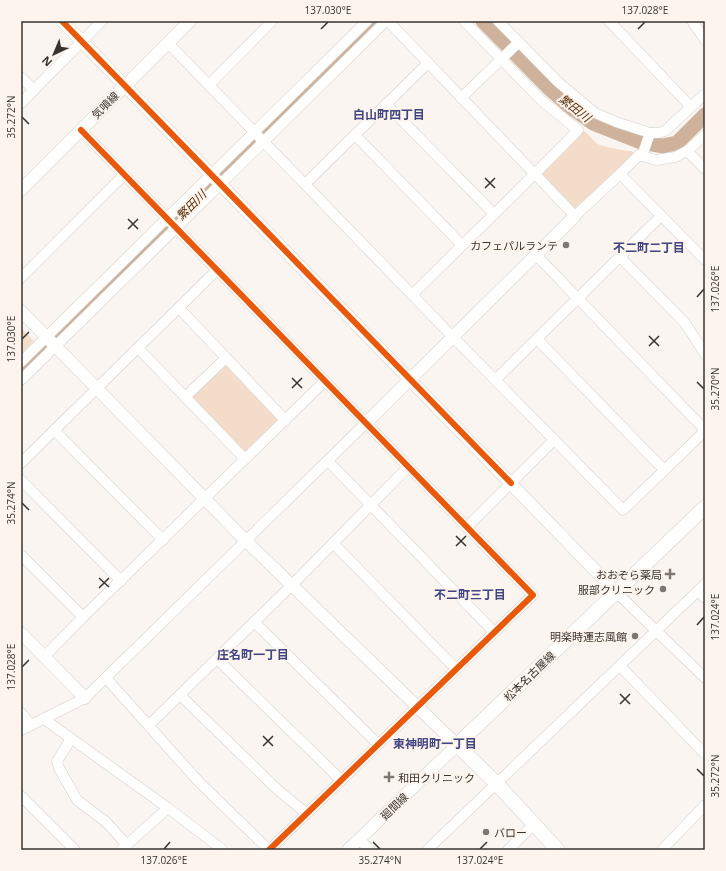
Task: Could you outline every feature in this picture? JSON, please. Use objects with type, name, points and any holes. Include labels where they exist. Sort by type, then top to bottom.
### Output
[{"type":"main road","name":"松本名古屋線","points":[[457,745],[705,507]]},
{"type":"main road","points":[[457,745],[558,850]]},
{"type":"street","points":[[62,21],[616,592],[705,678]]},
{"type":"street","points":[[21,103],[102,21]]},
{"type":"street","name":"気噴線","points":[[21,190],[190,21]]},
{"type":"street","points":[[209,85],[272,21]]},
{"type":"street","points":[[21,362],[367,21]]},
{"type":"street","points":[[21,380],[387,21],[575,216]]},
{"type":"street","points":[[412,295],[535,175],[578,130],[542,101],[464,21]]},
{"type":"street","points":[[498,21],[558,82],[595,113],[616,122],[650,133],[665,131],[690,106],[705,94]]},
{"type":"street","points":[[609,21],[690,106]]},
{"type":"street","points":[[692,21],[705,40]]},
{"type":"street","points":[[461,98],[519,42]]},
{"type":"street","points":[[168,43],[623,510],[705,430],[536,255]]},
{"type":"street","points":[[305,184],[428,63]]},
{"type":"street","points":[[21,77],[34,90]]},
{"type":"street","points":[[386,104],[494,214]]},
{"type":"street","points":[[81,130],[124,176],[167,218],[533,595],[269,850],[198,782],[106,678]]},
{"type":"street","points":[[642,156],[650,133]]},
{"type":"street","points":[[355,135],[462,245]]},
{"type":"street","points":[[21,730],[85,698],[328,461],[575,216],[639,155],[656,160],[675,157],[687,151],[705,135]]},
{"type":"street","points":[[687,151],[705,169]]},
{"type":"street","points":[[620,174],[705,260]]},
{"type":"street","points":[[21,278],[124,176]]},
{"type":"street","points":[[495,380],[536,338],[662,216]]},
{"type":"street","points":[[620,257],[685,324],[705,354]]},
{"type":"street","points":[[21,463],[217,270]]},
{"type":"street","points":[[178,308],[285,420]]},
{"type":"street","points":[[21,311],[56,345],[246,541],[457,745]]},
{"type":"street","points":[[536,338],[664,470]]},
{"type":"street","points":[[138,348],[245,459]]},
{"type":"street","points":[[185,397],[226,358]]},
{"type":"street","points":[[44,657],[83,617],[325,381]]},
{"type":"street","points":[[54,430],[163,540]]},
{"type":"street","points":[[467,527],[554,440]]},
{"type":"street","points":[[328,461],[494,632]]},
{"type":"street","points":[[149,725],[292,585],[408,467]]},
{"type":"street","points":[[21,480],[121,581]]},
{"type":"street","points":[[333,543],[456,669]]},
{"type":"street","points":[[21,555],[83,617]]},
{"type":"street","points":[[427,850],[656,631],[703,591]]},
{"type":"street","points":[[254,622],[378,744]]},
{"type":"street","points":[[21,633],[85,698]]},
{"type":"street","points":[[217,659],[341,780]]},
{"type":"street","points":[[620,666],[705,754]]},
{"type":"street","points":[[180,695],[278,790],[306,813]]},
{"type":"street","points":[[21,713],[31,725]]},
{"type":"street","points":[[44,719],[168,808],[223,850]]},
{"type":"street","points":[[71,739],[57,761],[59,768],[77,800],[106,822],[124,848],[168,808]]},
{"type":"street","name":"廻間線","points":[[348,850],[457,745]]},
{"type":"street","points":[[21,796],[75,850]]},
{"type":"street","points":[[665,849],[705,805]]},
{"type":"street","points":[[508,850],[534,824]]},
{"type":"street","points":[[359,839],[370,850]]},
{"type":"shaded area","points":[[584,131],[598,144],[615,149],[632,151],[634,155],[579,209],[575,209],[543,175],[543,172]]},
{"type":"shaded area","points":[[21,328],[34,341],[21,354]]},
{"type":"shaded area","points":[[227,364],[278,417],[278,421],[248,451],[244,451],[192,398],[192,394]]},
{"type":"waterway","name":"繁田川","points":[[21,372],[378,21]]},
{"type":"waterway","name":"繁田川","points":[[483,21],[549,88],[572,108],[593,123],[641,142],[662,146],[677,143],[705,115]]},
{"type":"cycle path","points":[[62,21],[511,483]]},
{"type":"cycle path","points":[[81,130],[533,595],[269,850]]},
{"type":"place","name":"カフェパルランテ","points":[[566,245]]},
{"type":"place","name":"おおぞら薬局","points":[[670,574]]},
{"type":"place","name":"服部クリニック","points":[[663,589]]},
{"type":"place","name":"明楽時運志風館","points":[[635,636]]},
{"type":"place","name":"和田クリニック","points":[[389,777]]},
{"type":"place","name":"バロー","points":[[486,832]]},
{"type":"district","name":"白山町四丁目","points":[[389,114]]},
{"type":"district","name":"不二町二丁目","points":[[649,247]]},
{"type":"district","name":"不二町三丁目","points":[[470,594]]},
{"type":"district","name":"庄名町一丁目","points":[[253,654]]},
{"type":"district","name":"東神明町一丁目","points":[[435,743]]}]
